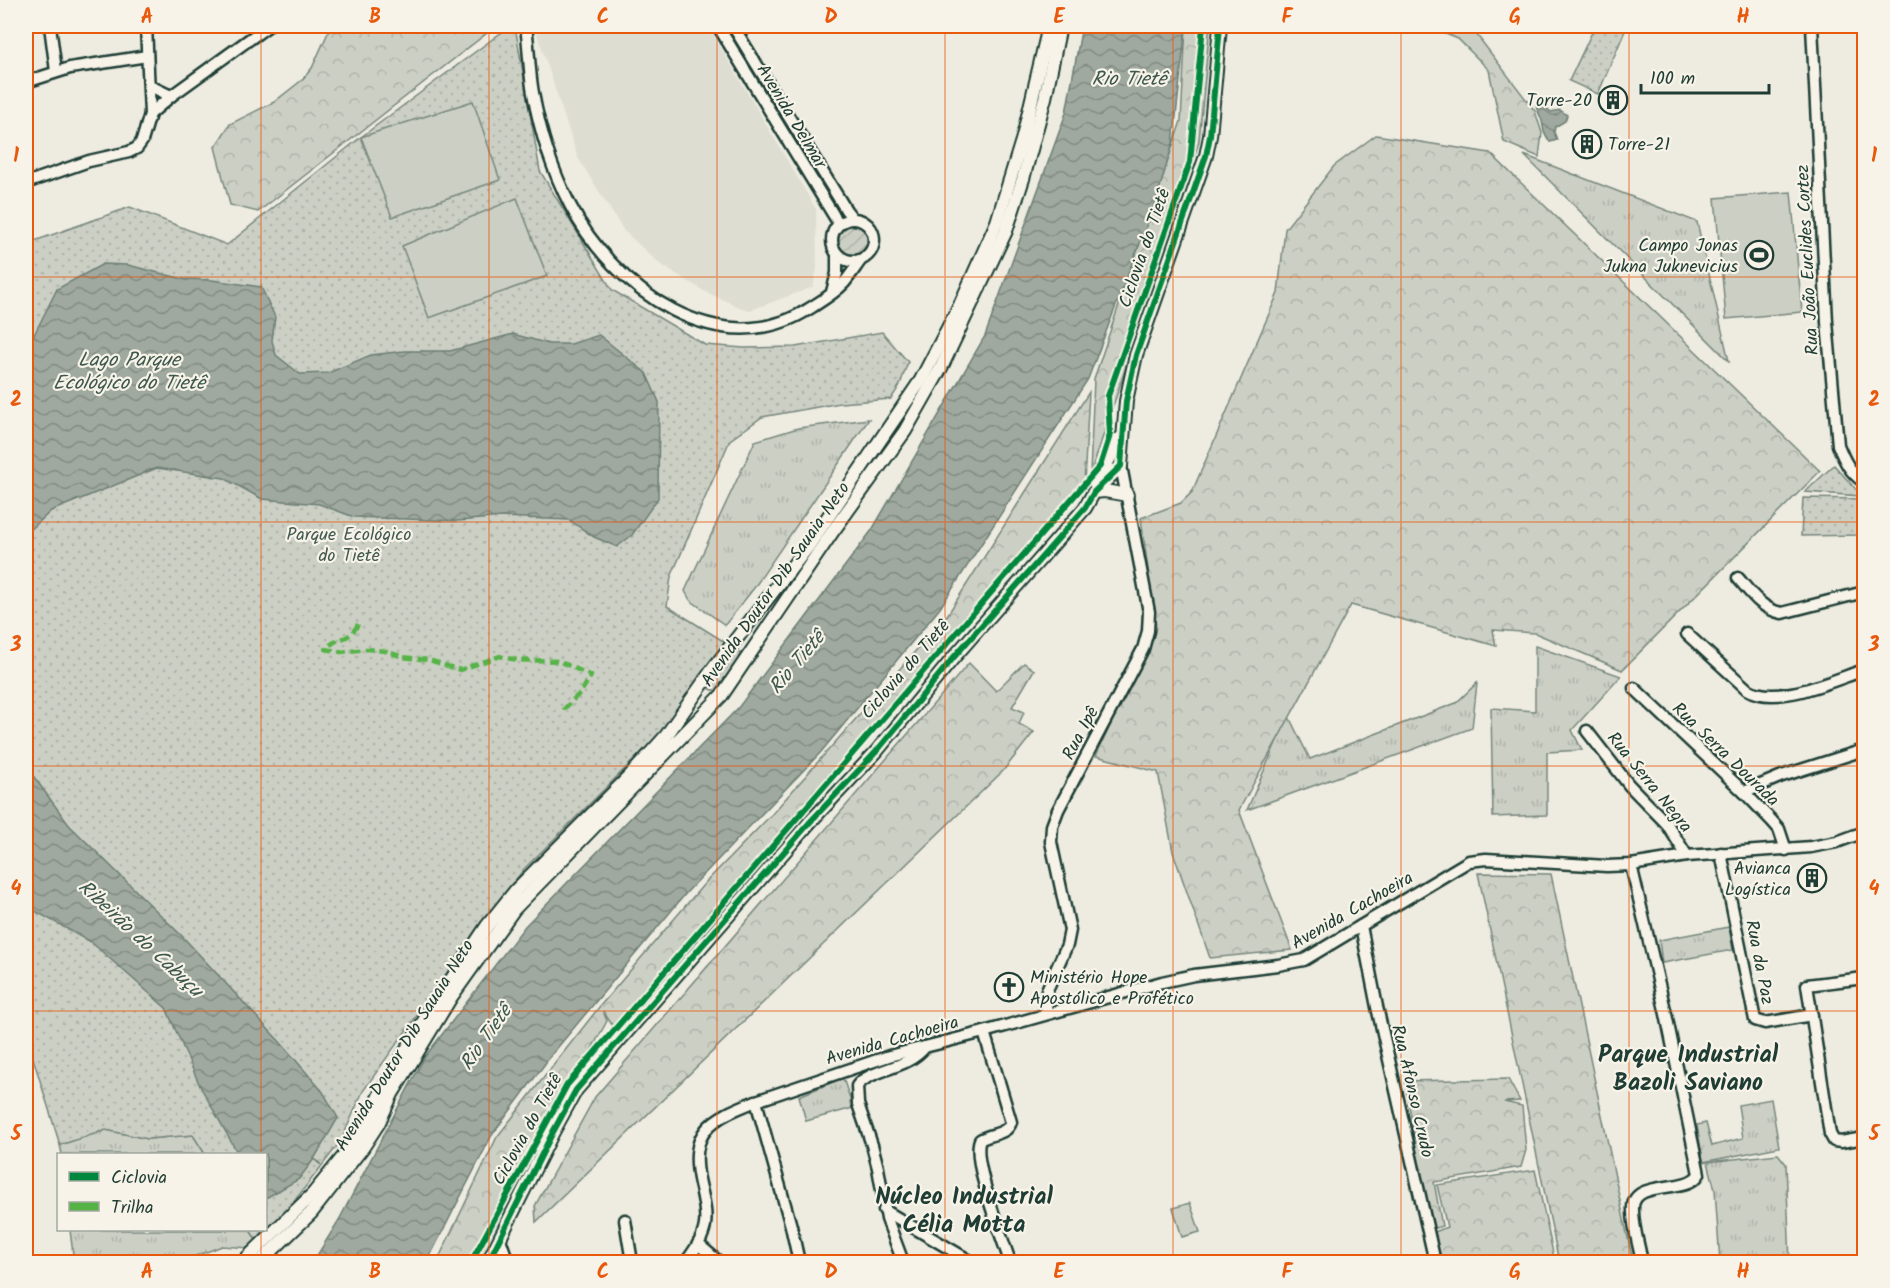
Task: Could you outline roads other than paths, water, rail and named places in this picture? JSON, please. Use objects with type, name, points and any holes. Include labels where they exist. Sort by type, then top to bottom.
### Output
[{"type":"main road","name":"Avenida Doutor Dib Sauaia Neto","points":[[333,1178],[425,1019],[501,907],[654,751],[687,708],[704,681],[809,545],[921,380],[960,305],[997,222],[1023,138],[1049,26]]},
{"type":"main road","name":"Avenida Doutor Dib Sauaia Neto","points":[[333,1178],[372,1134],[392,1094],[434,1025],[504,921],[722,695],[833,531],[905,431],[959,332],[1006,231],[1045,98],[1060,26]]},
{"type":"main road","points":[[489,1263],[576,1090],[811,821],[876,752],[954,657],[1085,508],[1094,492],[1121,466],[1126,400],[1136,355],[1206,156],[1210,136],[1220,26]]},
{"type":"main road","points":[[1085,508],[1122,432]]},
{"type":"main road","points":[[1094,492],[1106,491],[1127,495]]},
{"type":"main road","points":[[737,639],[749,643],[751,654]]},
{"type":"main road","points":[[704,681],[710,692],[722,695]]},
{"type":"main road","points":[[243,1263],[333,1178]]},
{"type":"main road","points":[[260,1263],[311,1213],[333,1178]]},
{"type":"street","points":[[50,26],[56,71]]},
{"type":"street","points":[[26,183],[89,161],[137,148],[142,141],[150,114],[146,26]]},
{"type":"street","points":[[150,114],[171,96],[268,26]]},
{"type":"street","points":[[526,26],[533,91],[540,127],[554,171],[571,207],[592,239],[637,286],[661,304],[688,319],[710,325],[735,329],[765,327],[788,321],[831,295],[845,282],[860,261],[871,252],[875,239],[865,222],[853,219],[839,224],[835,229],[832,242],[837,254],[837,273],[831,295]]},
{"type":"street","name":"Avenida Delmar","points":[[718,26],[839,224]]},
{"type":"street","name":"Avenida Delmar","points":[[733,26],[853,219]]},
{"type":"street","name":"Rua João Euclides Cortez","points":[[1812,26],[1828,342],[1838,445],[1848,466],[1864,482]]},
{"type":"street","points":[[26,82],[56,71],[147,56]]},
{"type":"street","points":[[150,86],[171,96]]},
{"type":"street","points":[[837,254],[848,261],[860,261]]},
{"type":"street","name":"Rua Ipê","points":[[1046,1014],[1047,990],[1067,945],[1070,930],[1052,852],[1052,826],[1058,810],[1143,649],[1148,631],[1149,612],[1121,466]]},
{"type":"street","points":[[1738,578],[1772,612],[1782,613],[1864,592]]},
{"type":"street","points":[[1687,634],[1756,695],[1782,695],[1864,670]]},
{"type":"street","name":"Rua Serra Dourada","points":[[1634,688],[1744,792],[1779,829],[1786,850]]},
{"type":"street","name":"Rua Serra Negra","points":[[1587,731],[1629,785],[1667,824],[1687,856]]},
{"type":"street","points":[[1744,792],[1782,776],[1864,750]]},
{"type":"street","name":"Avenida Cachoeira","points":[[686,1263],[698,1244],[706,1223],[697,1169],[698,1142],[704,1131],[739,1107],[868,1062],[1162,982],[1194,975],[1293,963],[1314,954],[1469,861],[1486,859],[1630,866],[1687,856],[1786,850],[1837,842],[1864,832]]},
{"type":"street","name":"Rua da Paz","points":[[1721,853],[1755,1020],[1765,1023],[1812,1015]]},
{"type":"street","points":[[1630,866],[1666,1014],[1699,1173],[1690,1183],[1649,1190],[1636,1197],[1633,1214],[1642,1263]]},
{"type":"street","name":"Rua Afonso Crudo","points":[[1361,926],[1377,1007],[1436,1263]]},
{"type":"street","points":[[1864,978],[1807,985],[1830,1134],[1834,1141],[1841,1142],[1864,1138]]},
{"type":"street","points":[[984,1032],[1011,1122],[1008,1129],[1003,1132],[980,1140],[978,1153],[981,1173],[1010,1263]]},
{"type":"street","points":[[903,1263],[884,1210],[878,1168],[858,1104],[856,1086],[863,1080],[910,1061],[925,1047]]},
{"type":"street","points":[[756,1101],[799,1263]]},
{"type":"street","points":[[884,1210],[972,1263]]},
{"type":"street","points":[[624,1220],[633,1263]]},
{"type":"street","points":[[500,1239],[508,1263]]},
{"type":"street","points":[[698,1244],[719,1263]]},
{"type":"water","name":"Rio Tietê","points":[[1082,26],[1186,26],[1173,143],[1156,201],[1088,379],[940,608],[821,752],[687,892],[553,1053],[492,1135],[427,1262],[313,1262],[339,1220],[424,1058],[525,926],[738,708],[872,530],[985,336],[1066,113]]},
{"type":"water","points":[[1542,104],[1551,112],[1560,110],[1567,115],[1565,121],[1555,127],[1557,140],[1550,142],[1544,132],[1536,106]]},
{"type":"water","name":"Lago Parque Ecológico do Tietê","points":[[103,264],[128,265],[183,279],[212,280],[261,287],[275,317],[272,341],[276,355],[300,374],[328,373],[371,355],[405,351],[450,351],[513,334],[549,344],[571,344],[599,335],[646,373],[659,402],[658,498],[632,535],[617,547],[594,537],[569,520],[502,517],[458,521],[354,517],[319,504],[262,499],[224,478],[157,468],[51,511],[26,534],[26,338],[32,339],[57,289]]},
{"type":"water","points":[[26,766],[69,825],[182,936],[323,1092],[338,1118],[314,1159],[299,1179],[267,1197],[267,1153],[237,1153],[200,1086],[166,1008],[91,942],[26,906]]},
{"type":"waterway","name":"Ribeirão do Cabuçu","points":[[313,1158],[320,1164]]},
{"type":"place","name":"Torre-20","points":[[1613,100]]},
{"type":"place","name":"Torre-21","points":[[1587,144]]},
{"type":"place","name":"Campo Jonas Jukna Juknevicius","points":[[1759,255]]},
{"type":"place","name":"Avianca Logística","points":[[1812,878]]},
{"type":"place","name":"Ministério Hope Apostólico e Profético","points":[[1009,987]]},
{"type":"district","name":"Parque Industrial Bazoli Saviano","points":[[1688,1068]]},
{"type":"district","name":"Núcleo Industrial Célia Motta","points":[[964,1210]]},
{"type":"park label","name":"Parque Ecológico do Tietê","points":[[349,544]]}]
